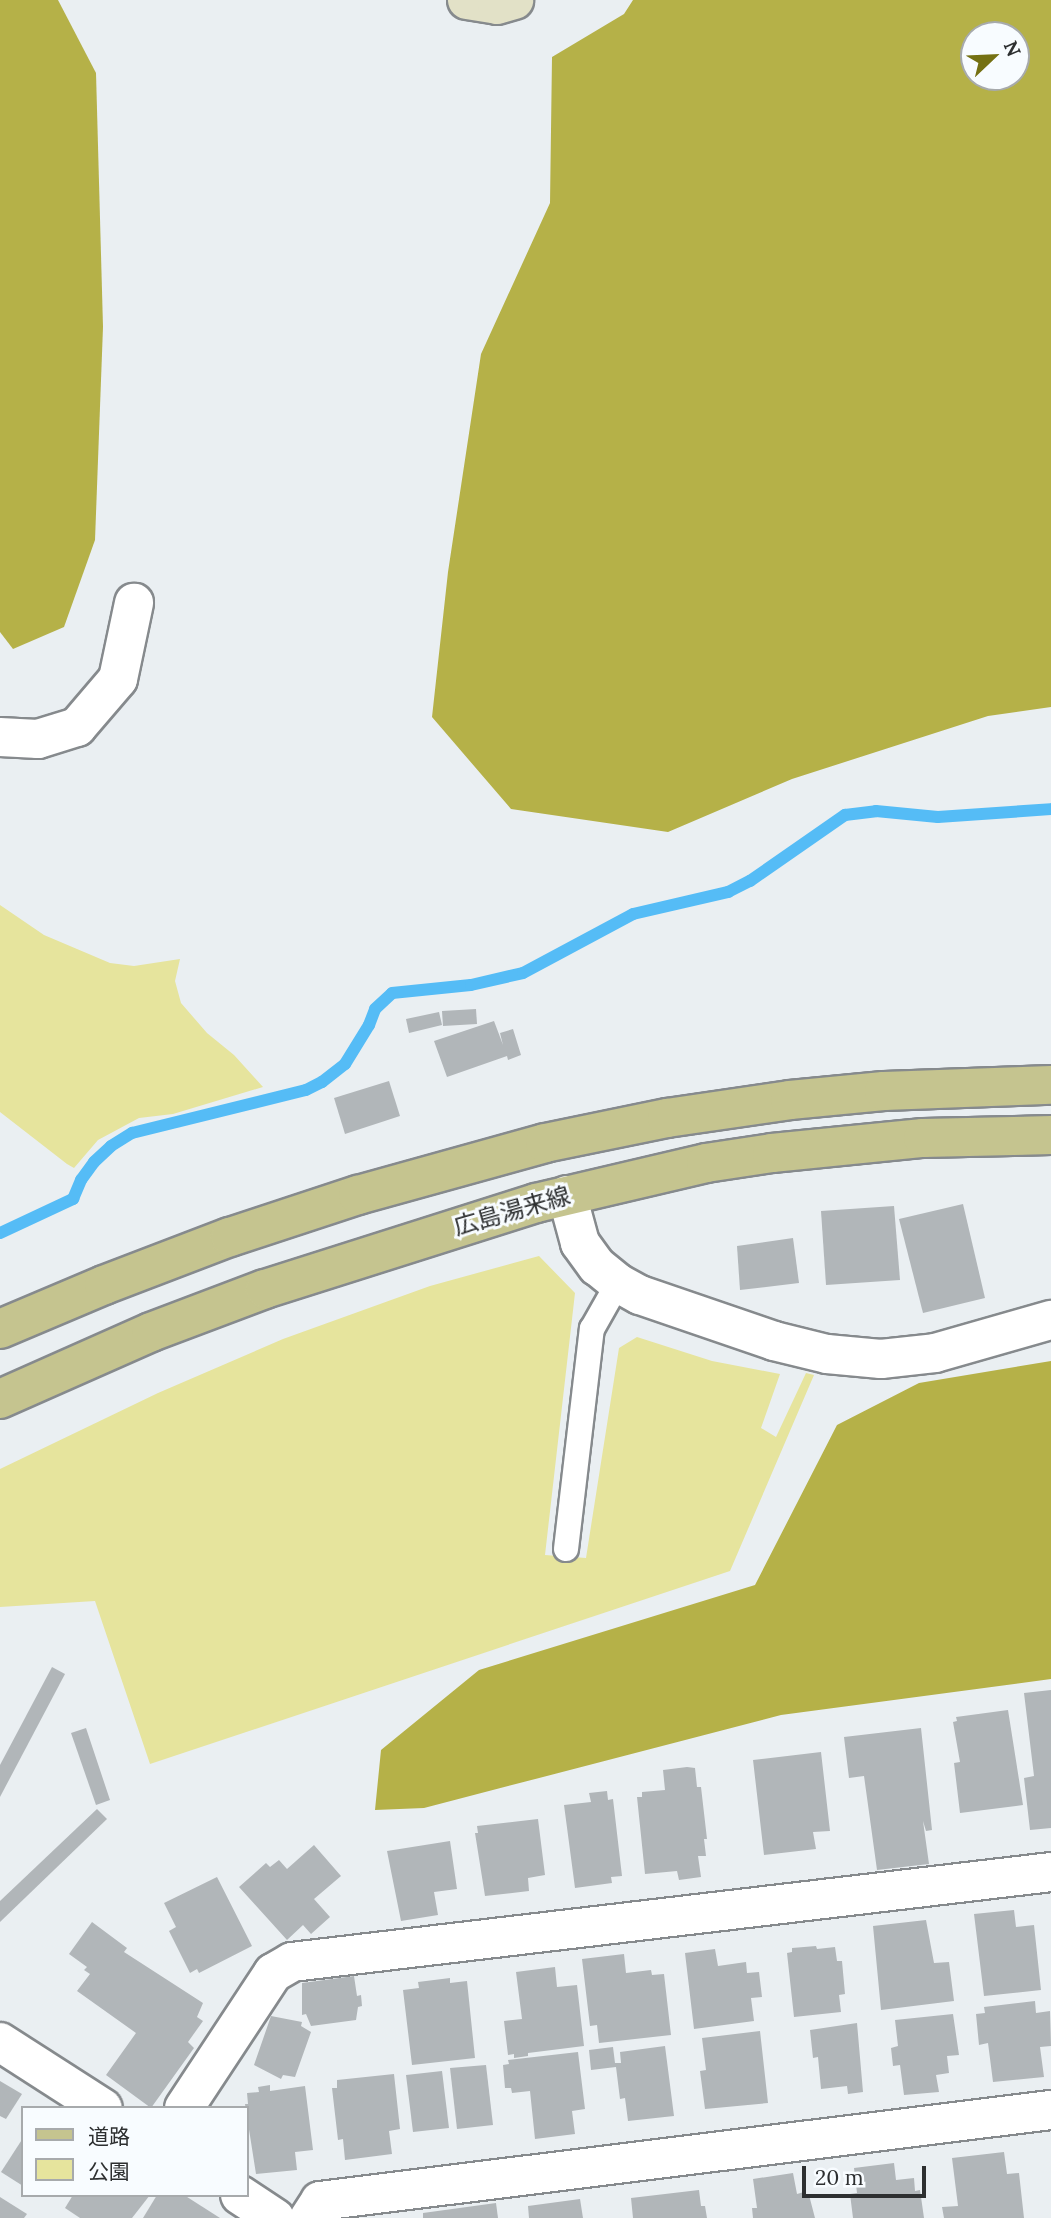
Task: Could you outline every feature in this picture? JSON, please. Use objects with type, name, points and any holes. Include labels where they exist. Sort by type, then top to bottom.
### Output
[{"type":"main road","points":[[0,1329],[104,1285],[230,1237],[358,1195],[545,1143],[667,1118],[790,1100],[884,1091],[1051,1085]]},
{"type":"main road","name":"広島湯来線","points":[[0,1399],[151,1332],[265,1289],[460,1225],[567,1195],[706,1163],[825,1147],[923,1138],[1051,1135]]},
{"type":"street","points":[[467,0],[497,5],[514,0]]},
{"type":"street","points":[[0,737],[38,739],[77,727],[118,679],[134,603]]},
{"type":"street","points":[[567,1195],[580,1243],[597,1266],[618,1283],[640,1295],[774,1342],[827,1354],[881,1359],[935,1353],[1051,1320]]},
{"type":"street","points":[[185,2106],[274,1972],[292,1962],[1051,1872]]},
{"type":"street","points":[[0,2042],[100,2106]]},
{"type":"street","points":[[309,2218],[320,2201],[1051,2110]]},
{"type":"street","points":[[243,2197],[275,2218]]},
{"type":"lane","points":[[566,1549],[592,1329],[618,1283]]},
{"type":"green space","points":[[0,905],[44,935],[110,963],[134,966],[180,959],[175,981],[181,1003],[207,1033],[234,1055],[263,1087],[173,1114],[139,1118],[98,1140],[74,1168],[67,1164],[0,1112]]},
{"type":"green space","points":[[539,1256],[575,1293],[545,1555],[586,1558],[619,1348],[637,1337],[712,1361],[780,1374],[761,1428],[776,1437],[806,1373],[814,1375],[730,1571],[150,1764],[95,1601],[0,1607],[0,1469],[158,1393],[283,1339],[430,1286]]},
{"type":"shaded area","points":[[0,0],[58,0],[96,73],[103,327],[95,540],[64,627],[13,649],[0,632]]},
{"type":"shaded area","points":[[633,0],[1051,0],[1051,707],[988,716],[792,779],[668,832],[511,809],[432,717],[448,572],[481,354],[550,203],[552,57],[624,14]]},
{"type":"shaded area","points":[[1051,1361],[1051,1679],[781,1715],[424,1808],[375,1810],[381,1750],[479,1670],[755,1585],[837,1425],[919,1383]]},
{"type":"building","points":[[476,1009],[477,1024],[443,1026],[442,1011]]},
{"type":"building","points":[[439,1012],[442,1025],[409,1033],[406,1019]]},
{"type":"building","points":[[494,1021],[503,1045],[500,1033],[513,1029],[521,1055],[508,1060],[507,1056],[447,1077],[434,1041]]},
{"type":"building","points":[[389,1081],[400,1116],[345,1134],[334,1098]]},
{"type":"building","points":[[963,1204],[985,1298],[923,1313],[899,1219]]},
{"type":"building","points":[[894,1206],[900,1280],[826,1285],[821,1211]]},
{"type":"building","points":[[793,1238],[799,1283],[740,1290],[737,1246]]},
{"type":"building","points":[[52,1667],[65,1674],[0,1797],[0,1765]]},
{"type":"building","points":[[1051,1690],[1051,1828],[1030,1830],[1024,1778],[1034,1776],[1024,1693]]},
{"type":"building","points":[[1008,1710],[1023,1805],[960,1813],[954,1763],[960,1762],[953,1722],[957,1721],[956,1717]]},
{"type":"building","points":[[86,1728],[110,1800],[96,1805],[71,1733]]},
{"type":"building","points":[[921,1728],[932,1830],[926,1831],[923,1821],[929,1864],[877,1870],[864,1776],[849,1778],[844,1737]]},
{"type":"building","points":[[821,1752],[830,1831],[813,1832],[816,1849],[764,1855],[753,1760]]},
{"type":"building","points":[[695,1768],[697,1787],[701,1787],[707,1839],[704,1839],[706,1856],[698,1856],[701,1877],[679,1880],[677,1871],[645,1874],[637,1797],[642,1797],[642,1792],[665,1790],[663,1770]]},
{"type":"building","points":[[607,1791],[608,1800],[613,1799],[622,1876],[611,1877],[612,1883],[575,1888],[564,1805],[591,1802],[589,1793]]},
{"type":"building","points":[[97,1809],[107,1819],[0,1922],[0,1901]]},
{"type":"building","points":[[538,1819],[545,1875],[528,1878],[529,1891],[485,1896],[475,1833],[478,1833],[477,1826]]},
{"type":"building","points":[[450,1841],[457,1889],[434,1892],[438,1915],[401,1921],[387,1851]]},
{"type":"building","points":[[314,1845],[341,1876],[314,1899],[330,1917],[311,1934],[303,1925],[287,1940],[239,1887],[266,1863],[270,1867],[279,1860],[287,1869]]},
{"type":"building","points":[[217,1877],[252,1946],[199,1973],[197,1969],[190,1973],[169,1931],[176,1927],[164,1903]]},
{"type":"building","points":[[1014,1910],[1016,1927],[1034,1925],[1041,1990],[984,1996],[974,1914]]},
{"type":"building","points":[[926,1920],[934,1963],[949,1962],[954,2001],[881,2010],[873,1926]]},
{"type":"building","points":[[92,1922],[127,1948],[124,1952],[203,2003],[197,2017],[203,2021],[188,2042],[194,2048],[152,2106],[148,2106],[106,2075],[136,2033],[77,1991],[90,1974],[84,1970],[87,1967],[69,1954]]},
{"type":"building","points":[[816,1946],[817,1949],[835,1947],[837,1961],[842,1961],[845,1994],[839,1995],[841,2012],[794,2017],[787,1953],[792,1952],[792,1948]]},
{"type":"building","points":[[715,1949],[718,1966],[746,1962],[747,1973],[759,1972],[762,1997],[751,1998],[754,2021],[694,2029],[685,1953]]},
{"type":"building","points":[[624,1954],[626,1973],[651,1970],[652,1975],[664,1974],[671,2035],[599,2043],[597,2025],[590,2026],[582,1959]]},
{"type":"building","points":[[555,1967],[557,1987],[577,1985],[584,2046],[528,2053],[528,2056],[514,2058],[514,2054],[508,2055],[504,2021],[522,2019],[516,1972]]},
{"type":"building","points":[[354,1976],[357,1996],[361,1995],[362,2006],[358,2007],[356,2020],[311,2026],[306,2014],[302,2015],[302,1983]]},
{"type":"building","points":[[450,1978],[450,1983],[467,1981],[475,2058],[412,2065],[403,1990],[419,1988],[418,1982]]},
{"type":"building","points":[[1035,2001],[1036,2013],[1050,2011],[1051,2046],[1040,2047],[1044,2077],[993,2082],[988,2043],[979,2045],[976,2014],[985,2013],[984,2007]]},
{"type":"building","points":[[953,2014],[959,2055],[947,2056],[949,2073],[936,2075],[939,2092],[904,2095],[900,2065],[893,2066],[891,2048],[898,2046],[895,2020]]},
{"type":"building","points":[[271,2016],[302,2022],[301,2026],[311,2032],[295,2077],[283,2075],[281,2079],[254,2065]]},
{"type":"building","points":[[857,2023],[863,2092],[848,2094],[847,2086],[821,2089],[818,2057],[813,2058],[810,2030]]},
{"type":"building","points":[[760,2031],[768,2103],[705,2109],[700,2071],[706,2070],[702,2038]]},
{"type":"building","points":[[665,2046],[674,2116],[628,2121],[625,2098],[620,2099],[616,2067],[591,2070],[589,2050],[613,2047],[615,2063],[621,2063],[620,2052]]},
{"type":"building","points":[[578,2052],[585,2109],[572,2111],[575,2134],[535,2139],[530,2091],[512,2093],[511,2088],[505,2088],[503,2065],[509,2064],[508,2060]]},
{"type":"building","points":[[486,2065],[493,2125],[457,2129],[450,2068]]},
{"type":"building","points":[[442,2071],[449,2128],[413,2132],[406,2075]]},
{"type":"building","points":[[394,2074],[400,2129],[389,2131],[392,2154],[345,2160],[343,2139],[338,2140],[332,2088],[337,2088],[337,2080]]},
{"type":"building","points":[[0,2081],[22,2094],[6,2119],[0,2116]]},
{"type":"building","points":[[270,2085],[270,2091],[305,2086],[313,2150],[295,2152],[297,2170],[256,2174],[248,2106],[245,2104],[248,2104],[247,2093],[259,2092],[258,2087]]},
{"type":"building","points":[[21,2141],[21,2185],[1,2172]]},
{"type":"building","points":[[1004,2152],[1007,2174],[1019,2173],[1024,2218],[944,2218],[942,2207],[958,2206],[952,2158]]},
{"type":"building","points":[[894,2163],[896,2180],[914,2178],[915,2191],[920,2190],[924,2218],[853,2218],[850,2194],[857,2193],[854,2168]]},
{"type":"building","points":[[793,2173],[797,2194],[804,2192],[805,2197],[809,2195],[815,2218],[753,2218],[752,2208],[757,2208],[753,2179]]},
{"type":"building","points":[[699,2190],[701,2206],[705,2206],[707,2218],[633,2218],[631,2198]]},
{"type":"building","points":[[0,2197],[27,2214],[24,2218],[0,2218]]},
{"type":"building","points":[[72,2197],[148,2197],[132,2218],[80,2218],[65,2208]]},
{"type":"building","points":[[156,2197],[187,2197],[220,2218],[143,2218]]},
{"type":"building","points":[[580,2199],[583,2218],[529,2218],[528,2206]]},
{"type":"building","points":[[496,2203],[498,2218],[423,2218],[423,2213]]},
{"type":"waterway","points":[[0,1233],[73,1199],[81,1180],[94,1162],[111,1146],[132,1133],[306,1090],[322,1082],[345,1064],[369,1025],[375,1009],[392,993],[471,985],[523,973],[633,914],[728,892],[750,881],[845,815],[876,811],[938,817],[1051,809]]}]
